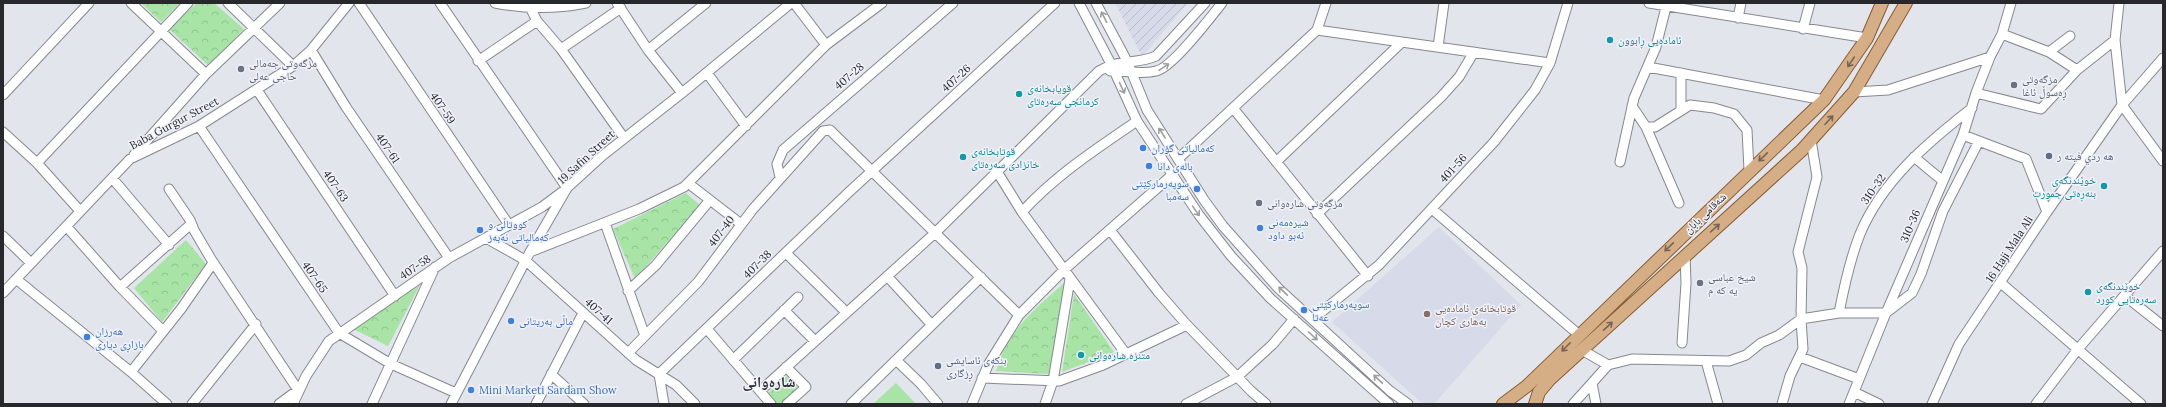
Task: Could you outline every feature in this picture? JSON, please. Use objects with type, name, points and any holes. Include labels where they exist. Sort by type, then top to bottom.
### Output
[{"type":"main road","name":"شەقامی بابان","points":[[1503,404],[1527,386],[1578,334],[1824,100],[1867,38],[1882,3]]},
{"type":"main road","name":"شەقامی بابان","points":[[1535,404],[1544,386],[1811,140],[1854,92],[1906,3]]},
{"type":"street","points":[[3,95],[89,3]]},
{"type":"street","points":[[131,3],[206,74]]},
{"type":"street","points":[[37,163],[188,3]]},
{"type":"street","points":[[228,3],[293,66]]},
{"type":"street","points":[[130,159],[206,74],[280,3]]},
{"type":"street","name":"Baba Gurgur Street","points":[[3,293],[130,159],[199,126],[293,66],[311,50],[349,3]]},
{"type":"street","name":"407-59","points":[[359,3],[509,225]]},
{"type":"street","points":[[440,3],[478,61],[566,188]]},
{"type":"street","points":[[495,3],[530,8],[563,8],[586,3]]},
{"type":"street","points":[[648,50],[706,3]]},
{"type":"street","name":"19 Safin Street","points":[[451,404],[525,260],[566,188],[624,138],[707,73],[791,3]]},
{"type":"street","points":[[794,3],[826,45]]},
{"type":"street","points":[[530,252],[639,209],[684,187],[826,45],[882,3]]},
{"type":"street","name":"407-28","points":[[780,178],[778,164],[783,150],[953,3]]},
{"type":"street","name":"407-26","points":[[872,170],[1056,3]]},
{"type":"street","points":[[1079,3],[1113,67],[1137,121],[1171,176],[1231,256],[1270,298],[1389,404]]},
{"type":"street","points":[[1096,3],[1127,61],[1147,110],[1204,200],[1246,253],[1278,288],[1390,390],[1408,404]]},
{"type":"street","points":[[760,391],[935,233],[996,170],[1099,71],[1127,61],[1146,60],[1156,56],[1206,3]]},
{"type":"street","points":[[1113,67],[1131,73],[1152,72],[1166,68],[1222,3]]},
{"type":"street","points":[[1178,159],[1317,30],[1326,3]]},
{"type":"street","points":[[1438,47],[1444,3]]},
{"type":"street","name":"401-56","points":[[1313,320],[1368,276],[1494,142],[1535,90],[1550,63],[1568,3]]},
{"type":"street","points":[[1649,3],[1667,4],[1738,18],[1867,38]]},
{"type":"street","points":[[1738,18],[1741,3]]},
{"type":"street","points":[[1804,28],[1810,3]]},
{"type":"street","name":"310-36","points":[[1849,404],[1886,313],[1963,135],[1976,93],[1990,57],[2002,34],[2012,3]]},
{"type":"street","points":[[2119,3],[2116,16],[2115,40],[2122,105],[2163,161]]},
{"type":"street","points":[[1620,162],[1632,106],[1656,47],[1667,4]]},
{"type":"street","points":[[560,49],[619,5],[648,50],[682,93]]},
{"type":"street","points":[[530,8],[537,21],[560,49],[624,138]]},
{"type":"street","points":[[478,61],[537,21]]},
{"type":"street","points":[[1317,30],[1550,63]]},
{"type":"street","points":[[2002,34],[2049,52],[2077,70]]},
{"type":"street","points":[[2049,52],[2070,36]]},
{"type":"street","points":[[1976,93],[2041,109],[2077,70],[2115,40]]},
{"type":"street","points":[[1276,162],[1402,42]]},
{"type":"street","name":"407-61","points":[[311,50],[346,107],[449,258]]},
{"type":"street","points":[[1317,214],[1440,97],[1459,77],[1474,52]]},
{"type":"street","points":[[1854,92],[1888,90],[1990,57]]},
{"type":"street","name":"16 Haji Mala Ali","points":[[1932,404],[1960,344],[2047,212],[2122,105],[2163,58]]},
{"type":"street","points":[[1648,67],[1824,100]]},
{"type":"street","points":[[707,73],[746,126]]},
{"type":"street","points":[[1681,73],[1681,110]]},
{"type":"street","name":"407-63","points":[[257,90],[395,296]]},
{"type":"street","points":[[1646,127],[1656,127],[1690,105],[1714,108],[1734,114],[1748,130],[1749,170]]},
{"type":"street","points":[[1632,106],[1646,127],[1679,203]]},
{"type":"street","points":[[1233,108],[1368,276]]},
{"type":"street","name":"310-32","points":[[1839,313],[1855,249],[1867,218],[1880,197],[1914,157],[1972,108]]},
{"type":"street","points":[[1022,212],[1043,189],[1068,168],[1137,121]]},
{"type":"street","name":"407-65","points":[[199,126],[339,333],[391,364],[456,393]]},
{"type":"street","name":"407-40","points":[[628,353],[698,282],[741,224],[823,131],[830,130],[872,170]]},
{"type":"street","points":[[3,132],[37,163],[80,211]]},
{"type":"street","points":[[1963,135],[2026,159],[2047,212]]},
{"type":"street","points":[[1782,404],[1790,376],[1803,349],[1801,320],[1802,268],[1798,252],[1817,178],[1811,140]]},
{"type":"street","points":[[1573,404],[1608,364],[1632,359],[1729,361],[1738,358],[1801,320],[1839,313],[1886,313],[1912,293],[1921,274],[1943,211],[1979,141]]},
{"type":"street","points":[[1914,157],[1943,181]]},
{"type":"street","points":[[872,170],[1019,315]]},
{"type":"street","name":"407-38","points":[[659,374],[872,170]]},
{"type":"street","points":[[996,170],[1022,212],[1126,354]]},
{"type":"street","points":[[972,404],[991,359],[1019,315],[1064,270],[1171,176]]},
{"type":"street","points":[[112,178],[169,245]]},
{"type":"street","points":[[688,183],[741,224]]},
{"type":"street","name":"407-58","points":[[298,390],[328,341],[449,258],[542,207],[566,188]]},
{"type":"street","points":[[169,189],[192,224],[213,263],[256,324],[298,390]]},
{"type":"street","points":[[628,291],[656,264],[710,200]]},
{"type":"street","points":[[1432,209],[1578,334]]},
{"type":"street","points":[[605,223],[645,336]]},
{"type":"street","points":[[120,287],[192,224]]},
{"type":"street","points":[[66,226],[120,287],[163,331]]},
{"type":"street","points":[[1110,230],[1159,294],[1237,377],[1266,404]]},
{"type":"street","points":[[3,236],[31,263]]},
{"type":"street","name":"407-41","points":[[486,238],[525,260],[628,353],[676,385],[695,404]]},
{"type":"street","points":[[2036,404],[2078,349],[2163,251]]},
{"type":"street","points":[[786,253],[846,312]]},
{"type":"street","points":[[1682,343],[1686,283],[1685,255]]},
{"type":"street","points":[[131,372],[182,309],[213,263]]},
{"type":"street","points":[[372,404],[435,267]]},
{"type":"street","points":[[887,276],[932,325]]},
{"type":"street","points":[[851,404],[981,277]]},
{"type":"street","points":[[16,279],[131,372],[167,404]]},
{"type":"street","points":[[1045,404],[1053,381],[1070,279]]},
{"type":"street","points":[[2001,283],[2141,404]]},
{"type":"street","points":[[2125,296],[2163,326]]},
{"type":"street","points":[[733,360],[798,297]]},
{"type":"street","points":[[784,310],[815,340]]},
{"type":"street","points":[[536,404],[583,313]]},
{"type":"street","points":[[1186,404],[1237,377],[1273,344],[1294,319]]},
{"type":"street","points":[[192,404],[256,324]]},
{"type":"street","points":[[982,378],[1059,381],[1126,354],[1187,325]]},
{"type":"street","points":[[707,329],[771,404]]},
{"type":"street","points":[[1582,350],[1608,364]]},
{"type":"street","points":[[1800,357],[1859,379]]},
{"type":"street","points":[[896,360],[921,384],[938,404]]},
{"type":"street","points":[[1706,361],[1718,404]]},
{"type":"street","points":[[786,367],[806,387],[787,404]]},
{"type":"street","points":[[551,374],[579,402]]},
{"type":"street","points":[[659,374],[664,404]]},
{"type":"street","points":[[1592,383],[1596,404]]},
{"type":"street","points":[[279,404],[298,390]]},
{"type":"street","points":[[292,404],[298,390]]},
{"type":"street","points":[[1854,392],[1879,404]]},
{"type":"shaded area","points":[[1115,3],[1188,3],[1142,57]]},
{"type":"shaded area","name":"قوتابخانەی ئامادەیی بەهاری کچان","points":[[1439,227],[1521,305],[1434,404],[1423,404],[1332,322]]},
{"type":"green space","points":[[141,3],[180,3],[161,22]]},
{"type":"green space","points":[[197,3],[214,3],[244,29],[209,66],[169,29]]},
{"type":"green space","points":[[686,193],[700,205],[635,279],[613,229]]},
{"type":"green space","points":[[186,240],[206,264],[162,322],[134,288]]},
{"type":"green space","points":[[1065,282],[1049,374],[996,371],[1005,347],[1021,324]]},
{"type":"green space","points":[[420,285],[388,346],[353,329]]},
{"type":"green space","points":[[1074,294],[1114,352],[1062,372]]},
{"type":"green space","points":[[787,376],[798,388],[781,404],[777,404],[767,394]]},
{"type":"green space","points":[[896,383],[916,404],[873,404]]},
{"type":"place","name":"ئامادەیی ڕابوون","points":[[1610,40]]},
{"type":"place","name":"مزگەوتی جەمالی حاجی عەلی","points":[[241,69]]},
{"type":"place","name":"مزگەوتی ڕەسوڵ ئاغا","points":[[2014,85]]},
{"type":"place","name":"قویابخانەی کرمانجی سەرەتای","points":[[1019,94]]},
{"type":"place","name":"کەمالیاتی گۆران","points":[[1143,148]]},
{"type":"place","name":"هه ردي فيته ر","points":[[2049,156]]},
{"type":"place","name":"قوتابخانەی خانزادی سەرەتای","points":[[963,157]]},
{"type":"place","name":"بالەی دانا","points":[[1149,166]]},
{"type":"place","name":"خوێندنگەی بنەڕەتی جمورت","points":[[2104,186]]},
{"type":"place","name":"سوپەرمارکێتی سەمبا","points":[[1197,189]]},
{"type":"place","name":"مزگەوتی شارەوانی","points":[[1259,203]]},
{"type":"place","name":"شیرەمەنی ئەبو داود","points":[[1260,228]]},
{"type":"place","name":"کووتاڵی و کەمالیاتی نەبەز","points":[[480,230]]},
{"type":"place","name":"شیخ عباسی یه که م","points":[[1700,283]]},
{"type":"place","name":"خوێندنگەی سەرەتایی کورد","points":[[2088,292]]},
{"type":"place","name":"سوپەرمارکێتی عەتا","points":[[1304,310]]},
{"type":"place","name":"قوتابخانەی ئامادەیی بەهاری کچان","points":[[1427,314]]},
{"type":"place","name":"ماڵی بەریتانی","points":[[511,321]]},
{"type":"place","name":"هەرزان بازاڕی دیاری","points":[[87,337]]},
{"type":"place","name":"متنزه شارەوانی","points":[[1081,355]]},
{"type":"place","name":"بنکەی ئاسایشی ڕزگاری","points":[[938,366]]},
{"type":"place","name":"Mini Marketi Sardam Show","points":[[471,390]]},
{"type":"district","name":"شارەوانی","points":[[769,382]]}]
